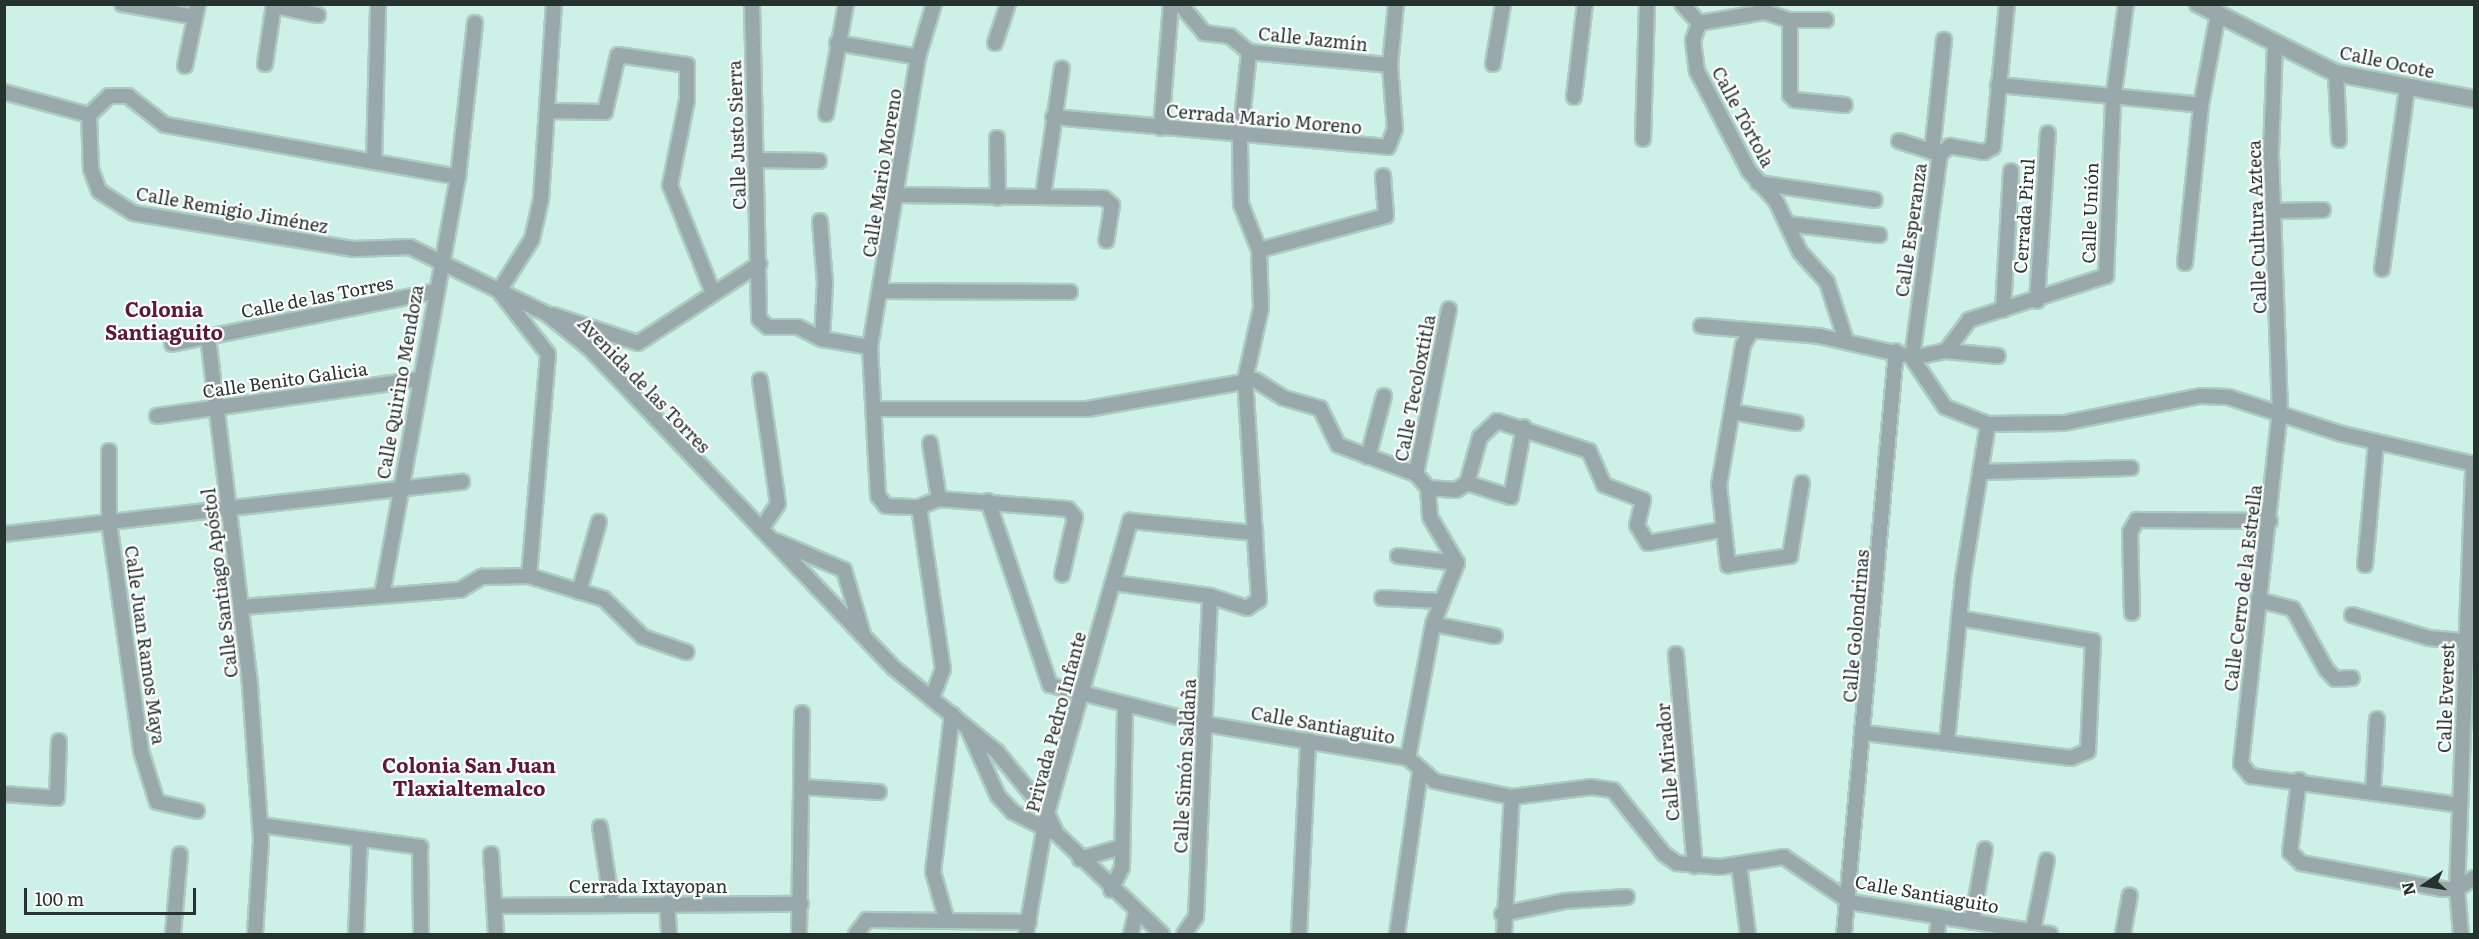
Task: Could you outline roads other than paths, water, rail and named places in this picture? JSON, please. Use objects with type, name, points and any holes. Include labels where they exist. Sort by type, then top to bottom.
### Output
[{"type":"street","points":[[122,4],[197,11],[185,66]]},
{"type":"street","points":[[374,162],[378,4]]},
{"type":"street","points":[[529,576],[548,354],[499,291],[531,239],[550,111],[554,4]]},
{"type":"street","name":"Calle Justo Sierra","points":[[752,4],[759,264]]},
{"type":"street","points":[[826,114],[837,43],[846,4]]},
{"type":"street","name":"Calle Mario Moreno","points":[[919,507],[880,502],[870,347],[882,291],[918,57],[934,4]]},
{"type":"street","points":[[995,43],[1008,4]]},
{"type":"street","points":[[1161,128],[1171,4]]},
{"type":"street","name":"Calle Jazmín","points":[[1180,4],[1195,11],[1204,33],[1230,36],[1249,52],[1390,65]]},
{"type":"street","points":[[1390,65],[1396,4]]},
{"type":"street","points":[[1493,64],[1503,4]]},
{"type":"street","points":[[1574,97],[1585,4]]},
{"type":"street","points":[[1643,139],[1647,4]]},
{"type":"street","points":[[2007,4],[1998,86],[2113,99],[2201,105]]},
{"type":"street","name":"Calle Unión","points":[[1946,351],[1969,320],[2037,301],[2106,276],[2113,99],[2126,4]]},
{"type":"street","name":"Calle Ocote","points":[[2198,4],[2336,73],[2408,89],[2475,99]]},
{"type":"street","points":[[265,64],[274,5],[318,15]]},
{"type":"street","points":[[1686,5],[1699,23],[1765,12],[1790,20],[1826,20]]},
{"type":"street","points":[[2185,263],[2201,105],[2218,14]]},
{"type":"street","points":[[1790,20],[1790,95],[1795,100],[1845,105]]},
{"type":"street","name":"Calle Quirino Mendoza","points":[[381,595],[433,292],[458,177],[475,23]]},
{"type":"street","name":"Calle Tórtola","points":[[1699,23],[1694,40],[1697,71],[1758,183],[1788,224],[1800,252],[1832,291],[1846,341]]},
{"type":"street","points":[[1899,141],[1936,153],[1944,40]]},
{"type":"street","name":"Calle Cultura Azteca","points":[[2276,42],[2271,100],[2280,410]]},
{"type":"street","points":[[837,43],[918,57]]},
{"type":"street","points":[[1114,583],[1210,596],[1255,605],[1260,589],[1254,533],[1245,380],[1261,308],[1259,250],[1241,204],[1240,138],[1249,52]]},
{"type":"street","points":[[550,111],[605,112],[618,55],[684,62],[689,70],[687,100],[670,185],[713,293]]},
{"type":"street","name":"Cerrada Mario Moreno","points":[[1053,117],[1240,138],[1388,147],[1395,129],[1390,65]]},
{"type":"street","points":[[1043,196],[1062,68]]},
{"type":"street","points":[[2336,73],[2339,140]]},
{"type":"street","name":"Calle Esperanza","points":[[1912,358],[1936,153],[1950,146],[1990,151],[1998,86]]},
{"type":"street","points":[[2382,269],[2408,89]]},
{"type":"street","points":[[4,92],[89,115],[109,96],[128,96],[165,125],[458,177]]},
{"type":"street","name":"Calle Remigio Jiménez","points":[[89,115],[91,169],[99,191],[132,213],[325,245],[410,247],[441,260]]},
{"type":"street","name":"Cerrada Pirul","points":[[2037,301],[2048,133]]},
{"type":"street","points":[[997,138],[998,198]]},
{"type":"street","points":[[756,160],[819,161]]},
{"type":"street","points":[[2003,310],[2011,171]]},
{"type":"street","points":[[1259,250],[1386,216],[1383,176]]},
{"type":"street","points":[[1758,183],[1875,200]]},
{"type":"street","points":[[897,195],[998,198],[1043,196],[1110,200],[1106,241]]},
{"type":"street","points":[[2275,211],[2323,210]]},
{"type":"street","points":[[820,221],[825,283],[822,339]]},
{"type":"street","points":[[1788,224],[1879,235]]},
{"type":"street","name":"Avenida de las Torres","points":[[441,260],[547,314],[590,349],[863,634],[932,698],[997,752],[1047,813]]},
{"type":"street","points":[[547,314],[638,343],[759,264],[762,325],[798,327],[822,339],[870,347]]},
{"type":"street","points":[[882,291],[1014,288],[1070,292]]},
{"type":"street","name":"Calle de las Torres","points":[[172,344],[433,292]]},
{"type":"street","name":"Calle Tecoloxtitla","points":[[1416,474],[1449,309]]},
{"type":"street","points":[[1701,326],[1750,333],[1846,341],[1896,351],[1912,358],[1945,406],[1988,424],[2064,423],[2200,396],[2280,410],[2376,443],[2474,463]]},
{"type":"street","points":[[1750,333],[1743,345],[1734,412],[1719,485],[1722,530],[1728,565],[1790,556],[1802,483]]},
{"type":"street","name":"Calle Santiago Apóstol","points":[[208,337],[242,608],[260,825],[255,934]]},
{"type":"street","name":"Calle Golondrinas","points":[[1844,934],[1850,902],[1846,886],[1865,733],[1896,351]]},
{"type":"street","points":[[1912,358],[1946,351],[1998,356]]},
{"type":"street","name":"Calle Benito Galicia","points":[[157,416],[419,379]]},
{"type":"street","points":[[760,380],[778,504],[761,529]]},
{"type":"street","points":[[874,409],[1087,409],[1245,380],[1320,408],[1338,445],[1416,474],[1428,488],[1430,517],[1457,563]]},
{"type":"street","points":[[1368,457],[1384,396]]},
{"type":"street","name":"Calle Cerro de la Estrella","points":[[2280,410],[2270,521],[2258,600],[2244,771],[2299,780]]},
{"type":"street","points":[[1734,412],[1796,423]]},
{"type":"street","points":[[1428,488],[1456,490],[1467,483],[1486,426],[1497,421],[1524,427],[1582,446],[1610,489],[1642,500],[1637,525],[1648,543],[1722,530]]},
{"type":"street","points":[[1947,742],[1959,618],[1988,424]]},
{"type":"street","points":[[1467,483],[1511,497],[1524,427]]},
{"type":"street","points":[[930,443],[939,499]]},
{"type":"street","points":[[2365,565],[2376,443]]},
{"type":"street","name":"Calle Juan Ramos Maya","points":[[109,451],[109,522],[141,751],[153,793],[165,805],[197,811]]},
{"type":"street","name":"Calle Everest","points":[[2461,934],[2457,889],[2459,805],[2474,463]]},
{"type":"street","points":[[1980,472],[2131,468]]},
{"type":"street","points":[[4,534],[229,505],[401,486],[462,482]]},
{"type":"street","points":[[932,698],[943,669],[919,507],[939,499],[988,501],[1073,511],[1062,575]]},
{"type":"street","name":"Calle Santiaguito","points":[[988,501],[1044,677],[1081,695],[1205,724],[1408,758],[1420,772],[1434,781],[1512,797],[1591,787],[1613,790],[1664,854],[1695,866],[1795,860],[1850,902],[2050,934]]},
{"type":"street","points":[[2132,613],[2130,532],[2137,520],[2270,521]]},
{"type":"street","name":"Privada Pedro Infante","points":[[1028,928],[1052,831],[1047,813],[1130,521],[1254,533]]},
{"type":"street","points":[[579,591],[599,522]]},
{"type":"street","name":"Avenida de las Torres","points":[[774,541],[844,570],[863,634]]},
{"type":"street","points":[[1398,556],[1457,563]]},
{"type":"street","points":[[1408,758],[1433,624],[1457,563]]},
{"type":"street","points":[[242,608],[460,590],[482,577],[529,576],[610,603],[643,638],[686,652]]},
{"type":"street","name":"Calle Simón Saldaña","points":[[1184,934],[1196,917],[1210,596]]},
{"type":"street","points":[[1382,598],[1440,602]]},
{"type":"street","points":[[2258,600],[2293,609],[2326,669],[2335,679],[2352,678]]},
{"type":"street","points":[[2352,615],[2429,638],[2466,641]]},
{"type":"street","points":[[1865,733],[2071,758],[2088,752],[2093,641],[1959,618]]},
{"type":"street","points":[[1433,624],[1495,636]]},
{"type":"street","name":"Calle Mirador","points":[[1676,654],[1695,866]]},
{"type":"street","points":[[1111,890],[1122,867],[1125,705]]},
{"type":"street","points":[[800,934],[802,713]]},
{"type":"street","points":[[945,928],[933,872],[952,714]]},
{"type":"street","points":[[2373,793],[2377,719]]},
{"type":"street","name":"Avenida de las Torres","points":[[968,729],[998,796],[1014,812],[1052,831],[1111,890],[1162,934]]},
{"type":"street","points":[[1299,934],[1308,740]]},
{"type":"street","points":[[4,794],[57,798],[59,741]]},
{"type":"street","points":[[1397,934],[1420,772]]},
{"type":"street","points":[[2459,805],[2299,780],[2293,859],[2457,889],[2475,878]]},
{"type":"street","points":[[801,787],[879,792]]},
{"type":"street","points":[[1503,934],[1502,914],[1512,797]]},
{"type":"street","points":[[260,825],[420,847],[421,934]]},
{"type":"street","points":[[600,827],[612,905]]},
{"type":"street","points":[[356,934],[360,839]]},
{"type":"street","points":[[1080,859],[1121,847]]},
{"type":"street","points":[[1972,922],[1985,849]]},
{"type":"street","points":[[173,934],[180,854]]},
{"type":"street","points":[[491,854],[496,934]]},
{"type":"street","points":[[2033,930],[2047,860]]},
{"type":"street","points":[[1739,864],[1748,934]]},
{"type":"street","points":[[1502,914],[1565,901],[1627,897]]},
{"type":"street","points":[[2122,934],[2130,897]]},
{"type":"street","points":[[667,903],[669,934]]},
{"type":"street","name":"Cerrada Ixtayopan","points":[[495,906],[667,903],[801,904]]},
{"type":"street","points":[[1131,934],[1136,912]]},
{"type":"street","points":[[1937,934],[1939,917]]},
{"type":"street","points":[[858,929],[1028,928]]},
{"type":"district","name":"Colonia Santiaguito","points":[[164,320]]},
{"type":"district","name":"Colonia San Juan Tlaxialtemalco","points":[[469,776]]}]
